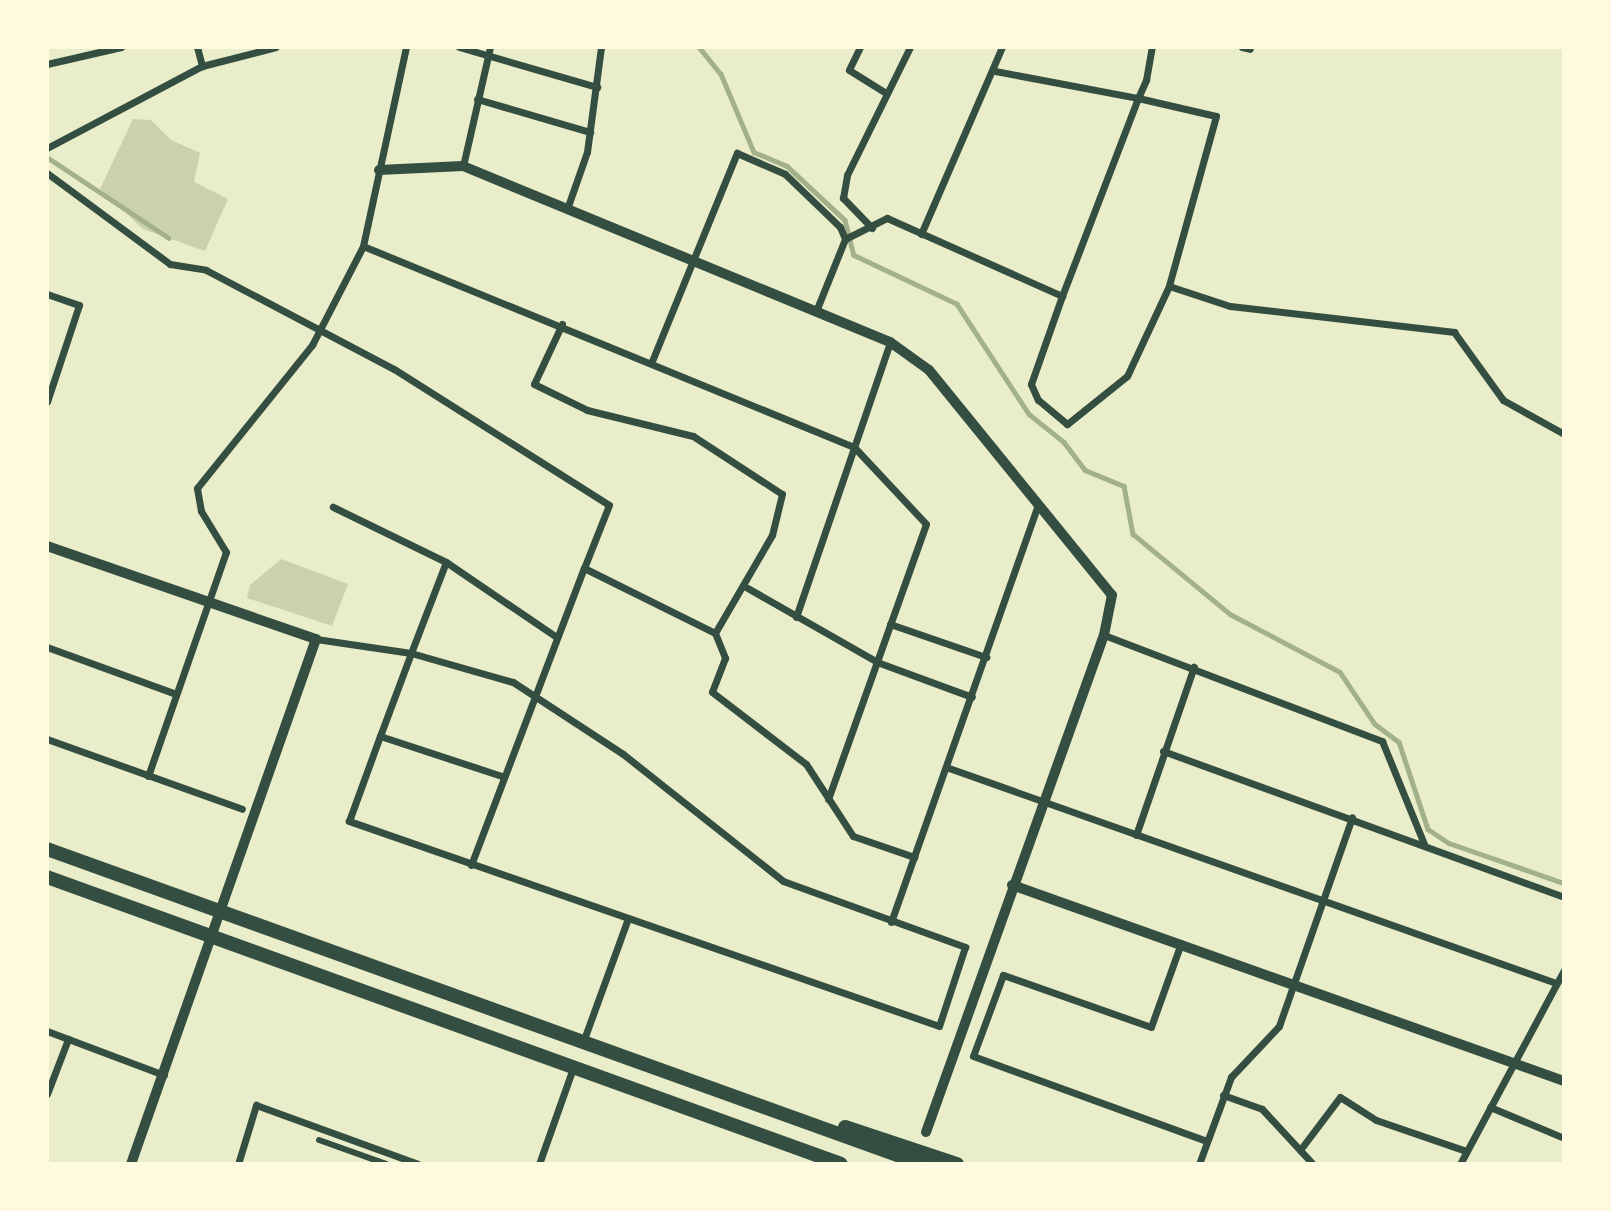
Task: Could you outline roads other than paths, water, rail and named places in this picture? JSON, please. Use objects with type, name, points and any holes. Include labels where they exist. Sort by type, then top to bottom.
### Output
[{"type":"highway","points":[[47,849],[582,1046],[773,1109],[957,1164]]},
{"type":"highway","points":[[47,877],[574,1064],[841,1164]]},
{"type":"highway","points":[[773,1109],[922,1164]]},
{"type":"street","points":[[47,64],[121,47]]},
{"type":"street","points":[[197,47],[202,66]]},
{"type":"street","points":[[47,148],[202,66],[276,47]]},
{"type":"street","points":[[148,776],[226,552],[201,512],[197,488],[320,329],[363,246],[406,47]]},
{"type":"street","points":[[459,47],[487,58],[597,88]]},
{"type":"street","points":[[463,166],[490,47]]},
{"type":"street","points":[[566,209],[590,132],[601,47]]},
{"type":"street","points":[[860,47],[849,70],[886,93]]},
{"type":"street","points":[[872,228],[844,198],[847,175],[910,47]]},
{"type":"street","points":[[921,234],[995,71],[1002,47]]},
{"type":"street","points":[[995,71],[1138,98],[1216,116],[1169,286],[1127,376],[1068,424],[1038,400],[1031,384],[1138,98],[1152,47]]},
{"type":"street","points":[[477,99],[590,132]]},
{"type":"street","points":[[652,361],[737,153],[786,174],[845,239]]},
{"type":"street","points":[[379,170],[463,166],[890,342],[929,370],[1112,595],[1104,635],[1041,801],[926,1132]]},
{"type":"street","points":[[47,173],[170,264],[205,270],[320,329],[609,505],[555,636],[536,698],[502,776],[471,865]]},
{"type":"street","points":[[845,239],[857,238],[887,218],[1062,296]]},
{"type":"street","points":[[816,311],[845,239]]},
{"type":"street","points":[[363,246],[562,324],[854,447],[926,524],[828,799]]},
{"type":"street","points":[[1169,286],[1230,306],[1454,332],[1503,400],[1564,434]]},
{"type":"street","points":[[47,294],[79,305],[47,402]]},
{"type":"street","points":[[562,324],[534,384],[587,410],[693,436],[782,494],[772,535],[715,633]]},
{"type":"street","points":[[796,617],[890,342]]},
{"type":"street","points":[[891,922],[1038,505]]},
{"type":"street","points":[[333,507],[446,562],[555,636]]},
{"type":"street","points":[[47,546],[316,639],[411,653],[513,682],[623,754],[783,881],[965,947],[939,1026],[626,921],[349,821],[411,653],[446,562]]},
{"type":"street","points":[[584,568],[715,633],[725,659],[712,692],[806,764],[853,836],[914,857]]},
{"type":"street","points":[[744,586],[877,662],[972,697]]},
{"type":"street","points":[[890,624],[986,657]]},
{"type":"street","points":[[1104,635],[1194,667],[1382,741],[1392,753],[1424,844]]},
{"type":"street","points":[[132,1163],[316,639]]},
{"type":"street","points":[[47,647],[176,694]]},
{"type":"street","points":[[1136,835],[1194,667]]},
{"type":"street","points":[[380,736],[502,776]]},
{"type":"street","points":[[47,738],[242,809]]},
{"type":"street","points":[[1163,751],[1352,817],[1564,897]]},
{"type":"street","points":[[946,766],[1322,903],[1556,983]]},
{"type":"street","points":[[1199,1164],[1231,1077],[1279,1026],[1352,817]]},
{"type":"street","points":[[1012,885],[1182,943],[1564,1081]]},
{"type":"street","points":[[582,1046],[626,921]]},
{"type":"street","points":[[1182,943],[1151,1027],[1003,975],[972,1056],[1207,1142]]},
{"type":"street","points":[[1460,1164],[1564,970]]},
{"type":"street","points":[[47,1031],[164,1075]]},
{"type":"street","points":[[47,1094],[68,1039]]},
{"type":"street","points":[[539,1164],[574,1064]]},
{"type":"street","points":[[1223,1096],[1262,1110],[1313,1164]]},
{"type":"street","points":[[1300,1150],[1340,1097],[1376,1120],[1466,1152]]},
{"type":"street","points":[[238,1164],[256,1105],[418,1164]]},
{"type":"street","points":[[1490,1107],[1564,1138]]},
{"type":"street","points":[[319,1140],[386,1164]]},
{"type":"waterway","points":[[699,47],[721,74],[754,152],[787,166],[845,220],[854,255],[957,304],[1029,414],[1064,442],[1085,470],[1124,486],[1133,534],[1230,614],[1340,672],[1375,724],[1399,742],[1428,829],[1449,843],[1564,883]]},
{"type":"waterway","points":[[47,157],[169,238]]}]
